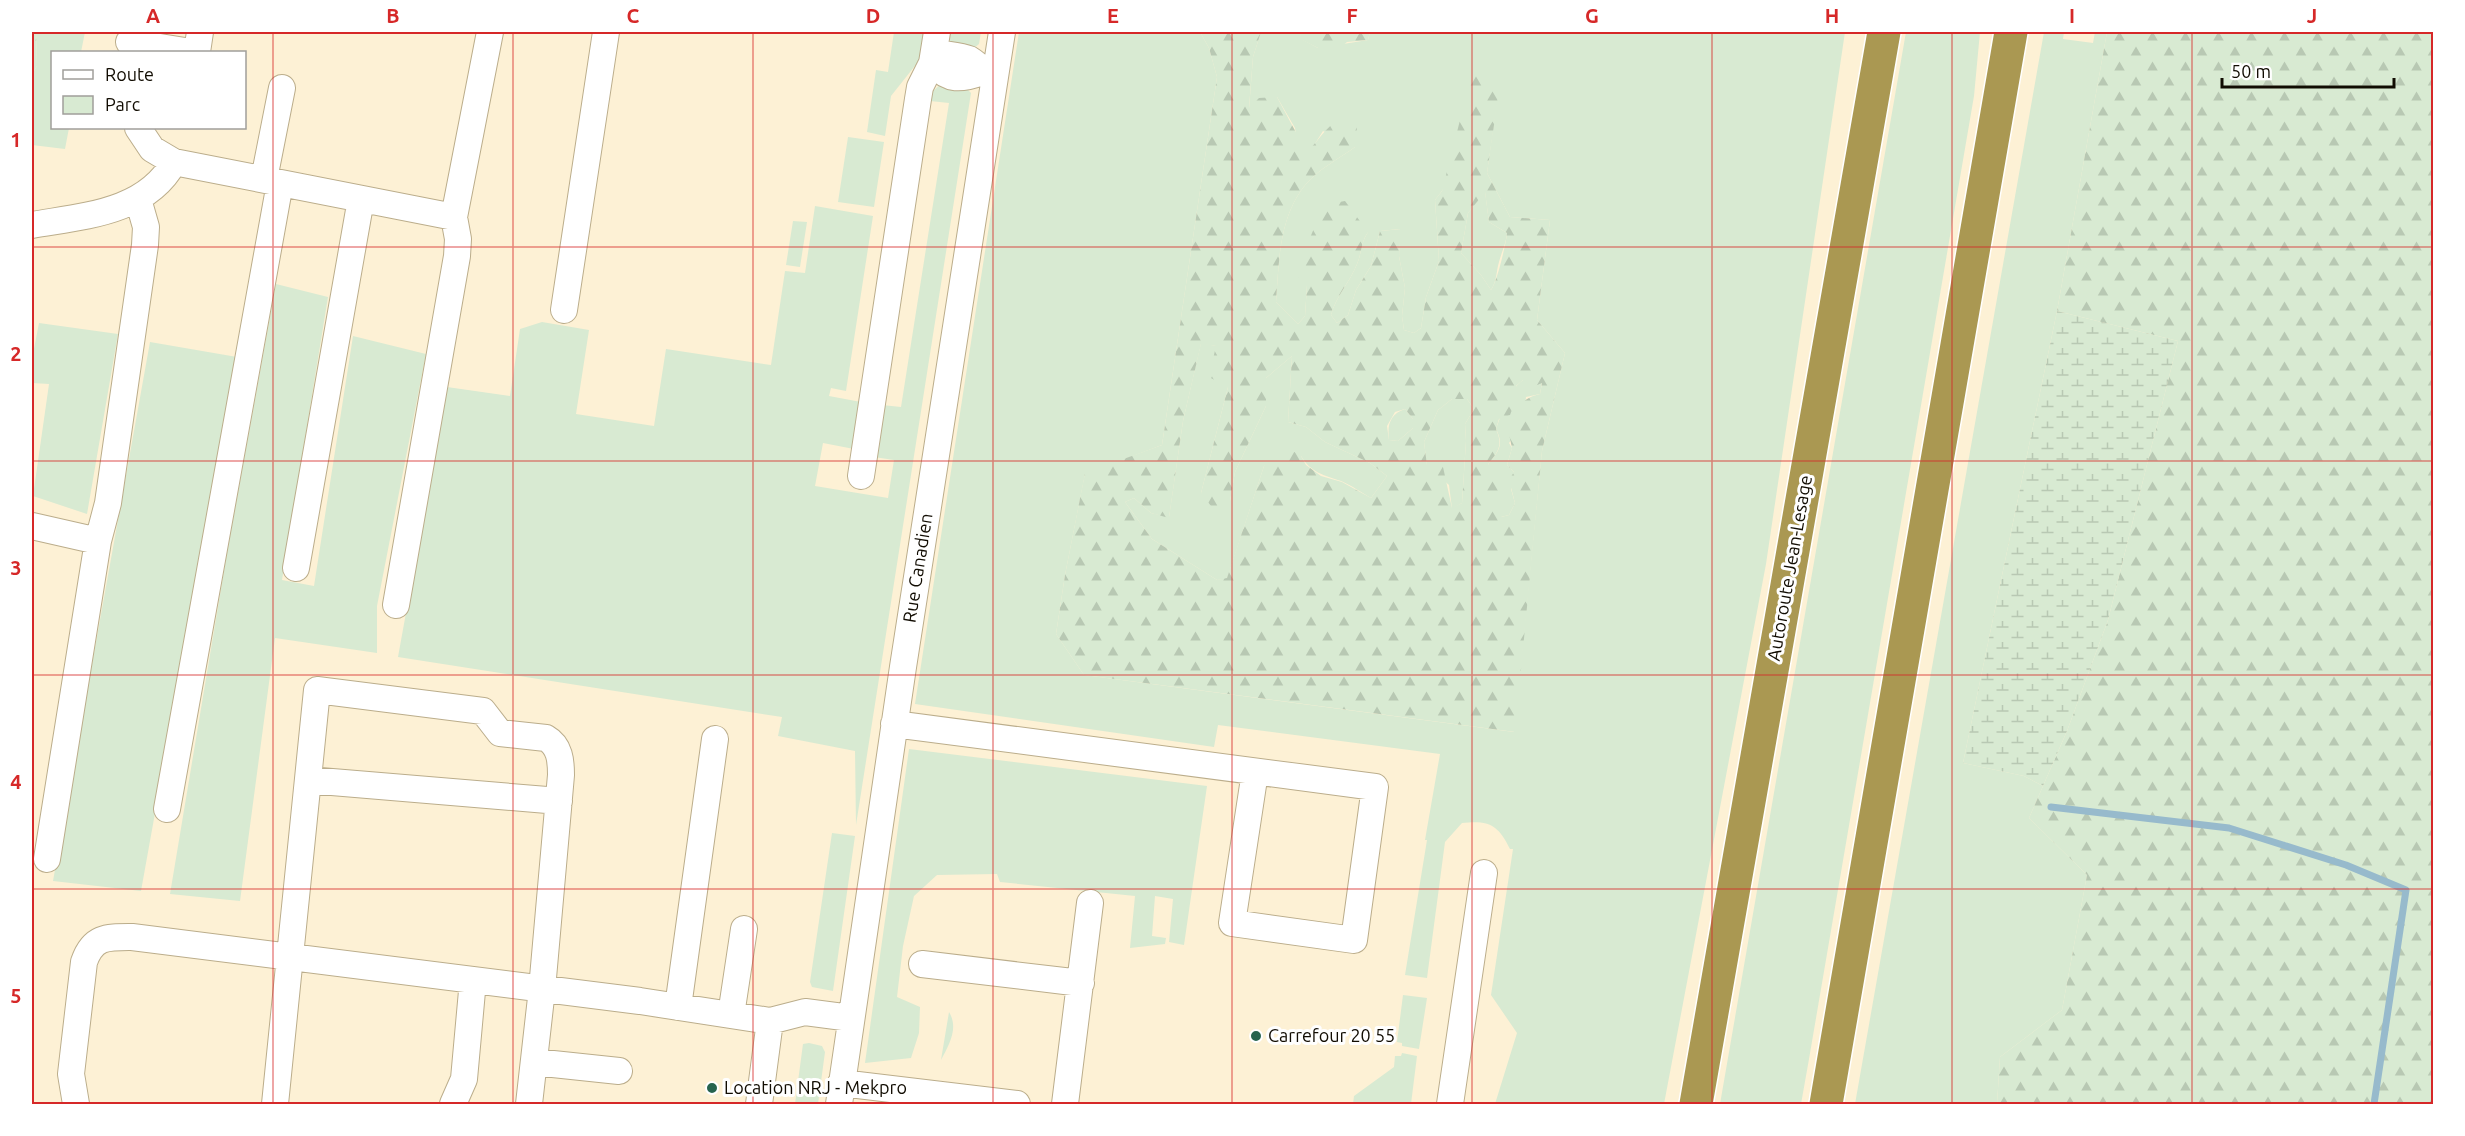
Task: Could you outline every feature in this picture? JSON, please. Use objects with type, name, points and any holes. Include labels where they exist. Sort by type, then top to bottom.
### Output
[{"type":"highway","name":"Autoroute Jean-Lesage","points":[[1696,1104],[1884,32]]},
{"type":"highway","points":[[1826,1104],[2011,32]]},
{"type":"street","points":[[197,51],[200,32]]},
{"type":"street","points":[[396,605],[457,256],[458,239],[454,217],[490,32]]},
{"type":"street","points":[[564,310],[606,32]]},
{"type":"street","points":[[861,476],[920,87],[932,63],[937,32]]},
{"type":"street","name":"Rue Canadien","points":[[840,1094],[989,73],[1002,32]]},
{"type":"street","points":[[129,42],[184,51]]},
{"type":"street","points":[[932,63],[944,54],[968,58],[989,73]]},
{"type":"street","points":[[167,808],[272,181],[282,88]]},
{"type":"street","points":[[139,129],[152,149],[174,162],[454,217]]},
{"type":"street","points":[[32,225],[98,214],[138,199],[167,175],[174,162]]},
{"type":"street","points":[[47,859],[98,541],[108,503],[145,245],[146,227],[138,199]]},
{"type":"street","points":[[296,568],[361,199]]},
{"type":"street","points":[[32,526],[98,541]]},
{"type":"street","points":[[275,1104],[317,690],[483,711],[500,733],[546,738],[552,742],[561,761],[559,801],[529,1104]]},
{"type":"street","points":[[894,724],[1375,787],[1354,940],[1232,923],[1255,772]]},
{"type":"street","points":[[678,1007],[715,738]]},
{"type":"street","points":[[308,780],[559,801]]},
{"type":"street","points":[[1450,1104],[1484,873]]},
{"type":"street","points":[[1065,1104],[1090,903]]},
{"type":"street","points":[[731,1015],[744,929]]},
{"type":"street","points":[[76,1104],[71,1074],[84,962],[89,949],[97,941],[112,937],[132,937],[473,980],[770,1021],[805,1012],[851,1018]]},
{"type":"street","points":[[922,964],[1081,983]]},
{"type":"street","points":[[453,1104],[464,1079],[473,980]]},
{"type":"street","points":[[759,1104],[770,1021]]},
{"type":"street","points":[[534,1062],[619,1071]]},
{"type":"street","points":[[840,1094],[1017,1104]]},
{"type":"green space","points":[[32,32],[36,32],[37,66],[32,74]]},
{"type":"green space","points":[[36,32],[85,32],[81,51],[51,51],[51,129],[69,129],[65,149],[32,145],[32,74],[37,66]]},
{"type":"green space","points":[[894,32],[926,32],[922,57],[891,96],[885,136],[867,132],[876,70],[888,72]]},
{"type":"green space","points":[[950,32],[981,32],[979,44],[973,49],[950,46]]},
{"type":"green space","points":[[1019,32],[1200,32],[1209,48],[1217,77],[1162,445],[1085,474],[1056,634],[1084,675],[1514,732],[1542,451],[1565,353],[1537,320],[1550,220],[1510,217],[1487,173],[1500,77],[1442,191],[1435,200],[1439,261],[1426,297],[1421,328],[1414,333],[1404,330],[1402,316],[1405,288],[1399,256],[1400,229],[1380,231],[1371,266],[1356,290],[1348,315],[1337,323],[1331,315],[1359,260],[1368,232],[1307,285],[1305,316],[1298,324],[1276,302],[1282,239],[1286,224],[1291,209],[1307,183],[1355,147],[1323,131],[1311,150],[1299,159],[1295,128],[1277,97],[1249,109],[1253,57],[1261,32],[1299,32],[1303,40],[1318,48],[1368,40],[1370,32],[1845,32],[1766,564],[1664,1104],[1495,1104],[1517,1033],[1491,995],[1513,849],[1510,849],[1496,829],[1485,823],[1462,823],[1445,842],[1427,978],[1405,975],[1440,754],[1218,725],[1214,747],[915,704]]},
{"type":"green space","points":[[1200,32],[1261,32],[1253,57],[1249,108],[1259,98],[1277,97],[1300,140],[1299,158],[1336,121],[1357,127],[1355,147],[1307,183],[1291,209],[1286,224],[1282,239],[1276,302],[1298,324],[1305,316],[1307,285],[1298,277],[1308,243],[1326,211],[1334,204],[1345,201],[1368,232],[1359,260],[1331,315],[1337,323],[1348,315],[1356,290],[1371,266],[1380,231],[1401,229],[1399,256],[1405,288],[1402,316],[1404,330],[1414,333],[1421,328],[1426,297],[1439,261],[1435,200],[1442,191],[1472,73],[1501,77],[1487,173],[1510,217],[1550,220],[1537,320],[1565,353],[1542,451],[1515,732],[1084,675],[1056,634],[1085,473],[1162,445],[1217,77],[1209,48]],"holes":[[[1485,192],[1489,222],[1507,233],[1503,254],[1491,290],[1461,253],[1468,213]],[[1201,344],[1216,346],[1209,377],[1228,387],[1201,493],[1211,506],[1223,513],[1230,501],[1235,472],[1266,406],[1266,378],[1292,356],[1288,422],[1306,427],[1325,442],[1370,463],[1387,476],[1371,498],[1342,482],[1321,476],[1306,465],[1301,456],[1288,448],[1280,451],[1264,466],[1227,578],[1217,580],[1152,539],[1125,502],[1134,498],[1151,513],[1169,518],[1183,421]],[[1523,380],[1530,388],[1542,383],[1540,394],[1526,399],[1521,405],[1517,419],[1522,424],[1509,434],[1512,448],[1507,465],[1514,472],[1509,480],[1515,503],[1509,515],[1501,517],[1501,480],[1488,464],[1499,448],[1496,429],[1499,419],[1510,415],[1519,392],[1516,386]],[[1452,399],[1467,399],[1474,409],[1465,424],[1462,503],[1452,508],[1443,467],[1437,462],[1427,465],[1424,442],[1438,410]],[[1405,409],[1413,419],[1413,428],[1398,441],[1389,440],[1387,426],[1395,412]]]},
{"type":"green space","points":[[1299,32],[1370,32],[1368,40],[1347,42],[1328,58],[1318,48],[1302,40]]},
{"type":"green space","points":[[1906,32],[1980,32],[1974,96],[1809,1059],[1801,1104],[1720,1104]]},
{"type":"green space","points":[[2044,32],[2064,32],[2063,39],[2093,43],[2095,32],[2107,32],[2057,311],[1963,763],[2024,776],[2043,786],[2029,818],[2087,875],[2062,1010],[2000,1057],[1997,1104],[1855,1104]]},
{"type":"green space","points":[[2107,32],[2433,32],[2433,1104],[1997,1104],[2000,1057],[2062,1010],[2087,875],[2029,818],[2067,731],[2108,620],[2178,341],[2057,311]]},
{"type":"green space","points":[[943,82],[967,89],[971,93],[856,825],[855,751],[778,736],[782,717],[398,657],[447,387],[510,396],[520,329],[542,322],[589,330],[576,414],[654,426],[666,349],[771,365],[785,271],[805,273],[815,206],[873,216],[846,391],[831,388],[829,396],[861,402],[854,449],[823,443],[815,486],[888,498],[894,460],[874,457],[882,405],[901,407],[949,103],[930,101],[931,93]]},
{"type":"green space","points":[[848,137],[884,142],[874,207],[838,202]]},
{"type":"green space","points":[[1485,191],[1489,222],[1507,233],[1491,290],[1461,253],[1468,213]]},
{"type":"green space","points":[[793,221],[807,222],[800,267],[786,265]]},
{"type":"green space","points":[[276,284],[328,297],[282,580],[314,586],[353,336],[426,354],[377,606],[377,653],[275,638],[240,901],[170,894],[227,553]]},
{"type":"green space","points":[[2057,311],[2178,341],[2108,620],[2067,731],[2043,786],[2024,776],[1963,763]]},
{"type":"green space","points":[[39,323],[118,334],[87,514],[33,496],[49,384],[32,383],[32,359]]},
{"type":"green space","points":[[150,342],[237,357],[141,891],[53,881]]},
{"type":"green space","points":[[1201,343],[1216,346],[1228,387],[1201,493],[1230,501],[1235,472],[1266,406],[1266,378],[1292,356],[1288,422],[1306,427],[1325,442],[1370,463],[1387,476],[1371,498],[1345,483],[1314,470],[1301,456],[1264,466],[1227,579],[1217,580],[1152,539],[1125,502],[1134,498],[1151,513],[1169,517],[1183,421]]},
{"type":"green space","points":[[1523,380],[1542,382],[1540,394],[1526,397],[1523,424],[1509,443],[1512,448],[1507,465],[1514,472],[1511,489],[1515,503],[1509,515],[1501,517],[1500,486],[1488,464],[1499,448],[1500,439],[1496,429],[1503,409],[1514,389]]},
{"type":"green space","points":[[1452,399],[1467,399],[1474,409],[1465,424],[1462,503],[1452,509],[1449,485],[1427,466],[1424,442],[1438,410]]},
{"type":"green space","points":[[1405,409],[1413,419],[1413,428],[1398,441],[1389,440],[1393,417]]},
{"type":"green space","points":[[909,749],[1207,786],[1184,945],[1169,942],[1173,899],[1155,896],[1152,936],[1166,938],[1165,944],[1130,948],[1135,896],[1000,882],[997,874],[937,875],[914,896],[903,946],[897,997],[920,1007],[919,1033],[911,1058],[865,1063]]},
{"type":"green space","points":[[832,833],[855,836],[833,991],[812,987],[810,982]]},
{"type":"green space","points":[[1403,995],[1427,998],[1419,1049],[1402,1046],[1402,1043],[1397,1042]]},
{"type":"green space","points":[[949,1012],[953,1030],[941,1060]]},
{"type":"green space","points":[[803,1044],[822,1046],[825,1052],[818,1104],[795,1104]]},
{"type":"green space","points":[[1402,1053],[1417,1056],[1411,1104],[1353,1104],[1354,1096],[1394,1067],[1395,1056],[1401,1056]]},
{"type":"waterway","points":[[2051,807],[2229,828],[2346,865],[2406,890],[2374,1104]]},
{"type":"place","name":"Carrefour 20 55","points":[[1256,1036]]},
{"type":"place","name":"Location NRJ - Mekpro","points":[[712,1088]]}]
